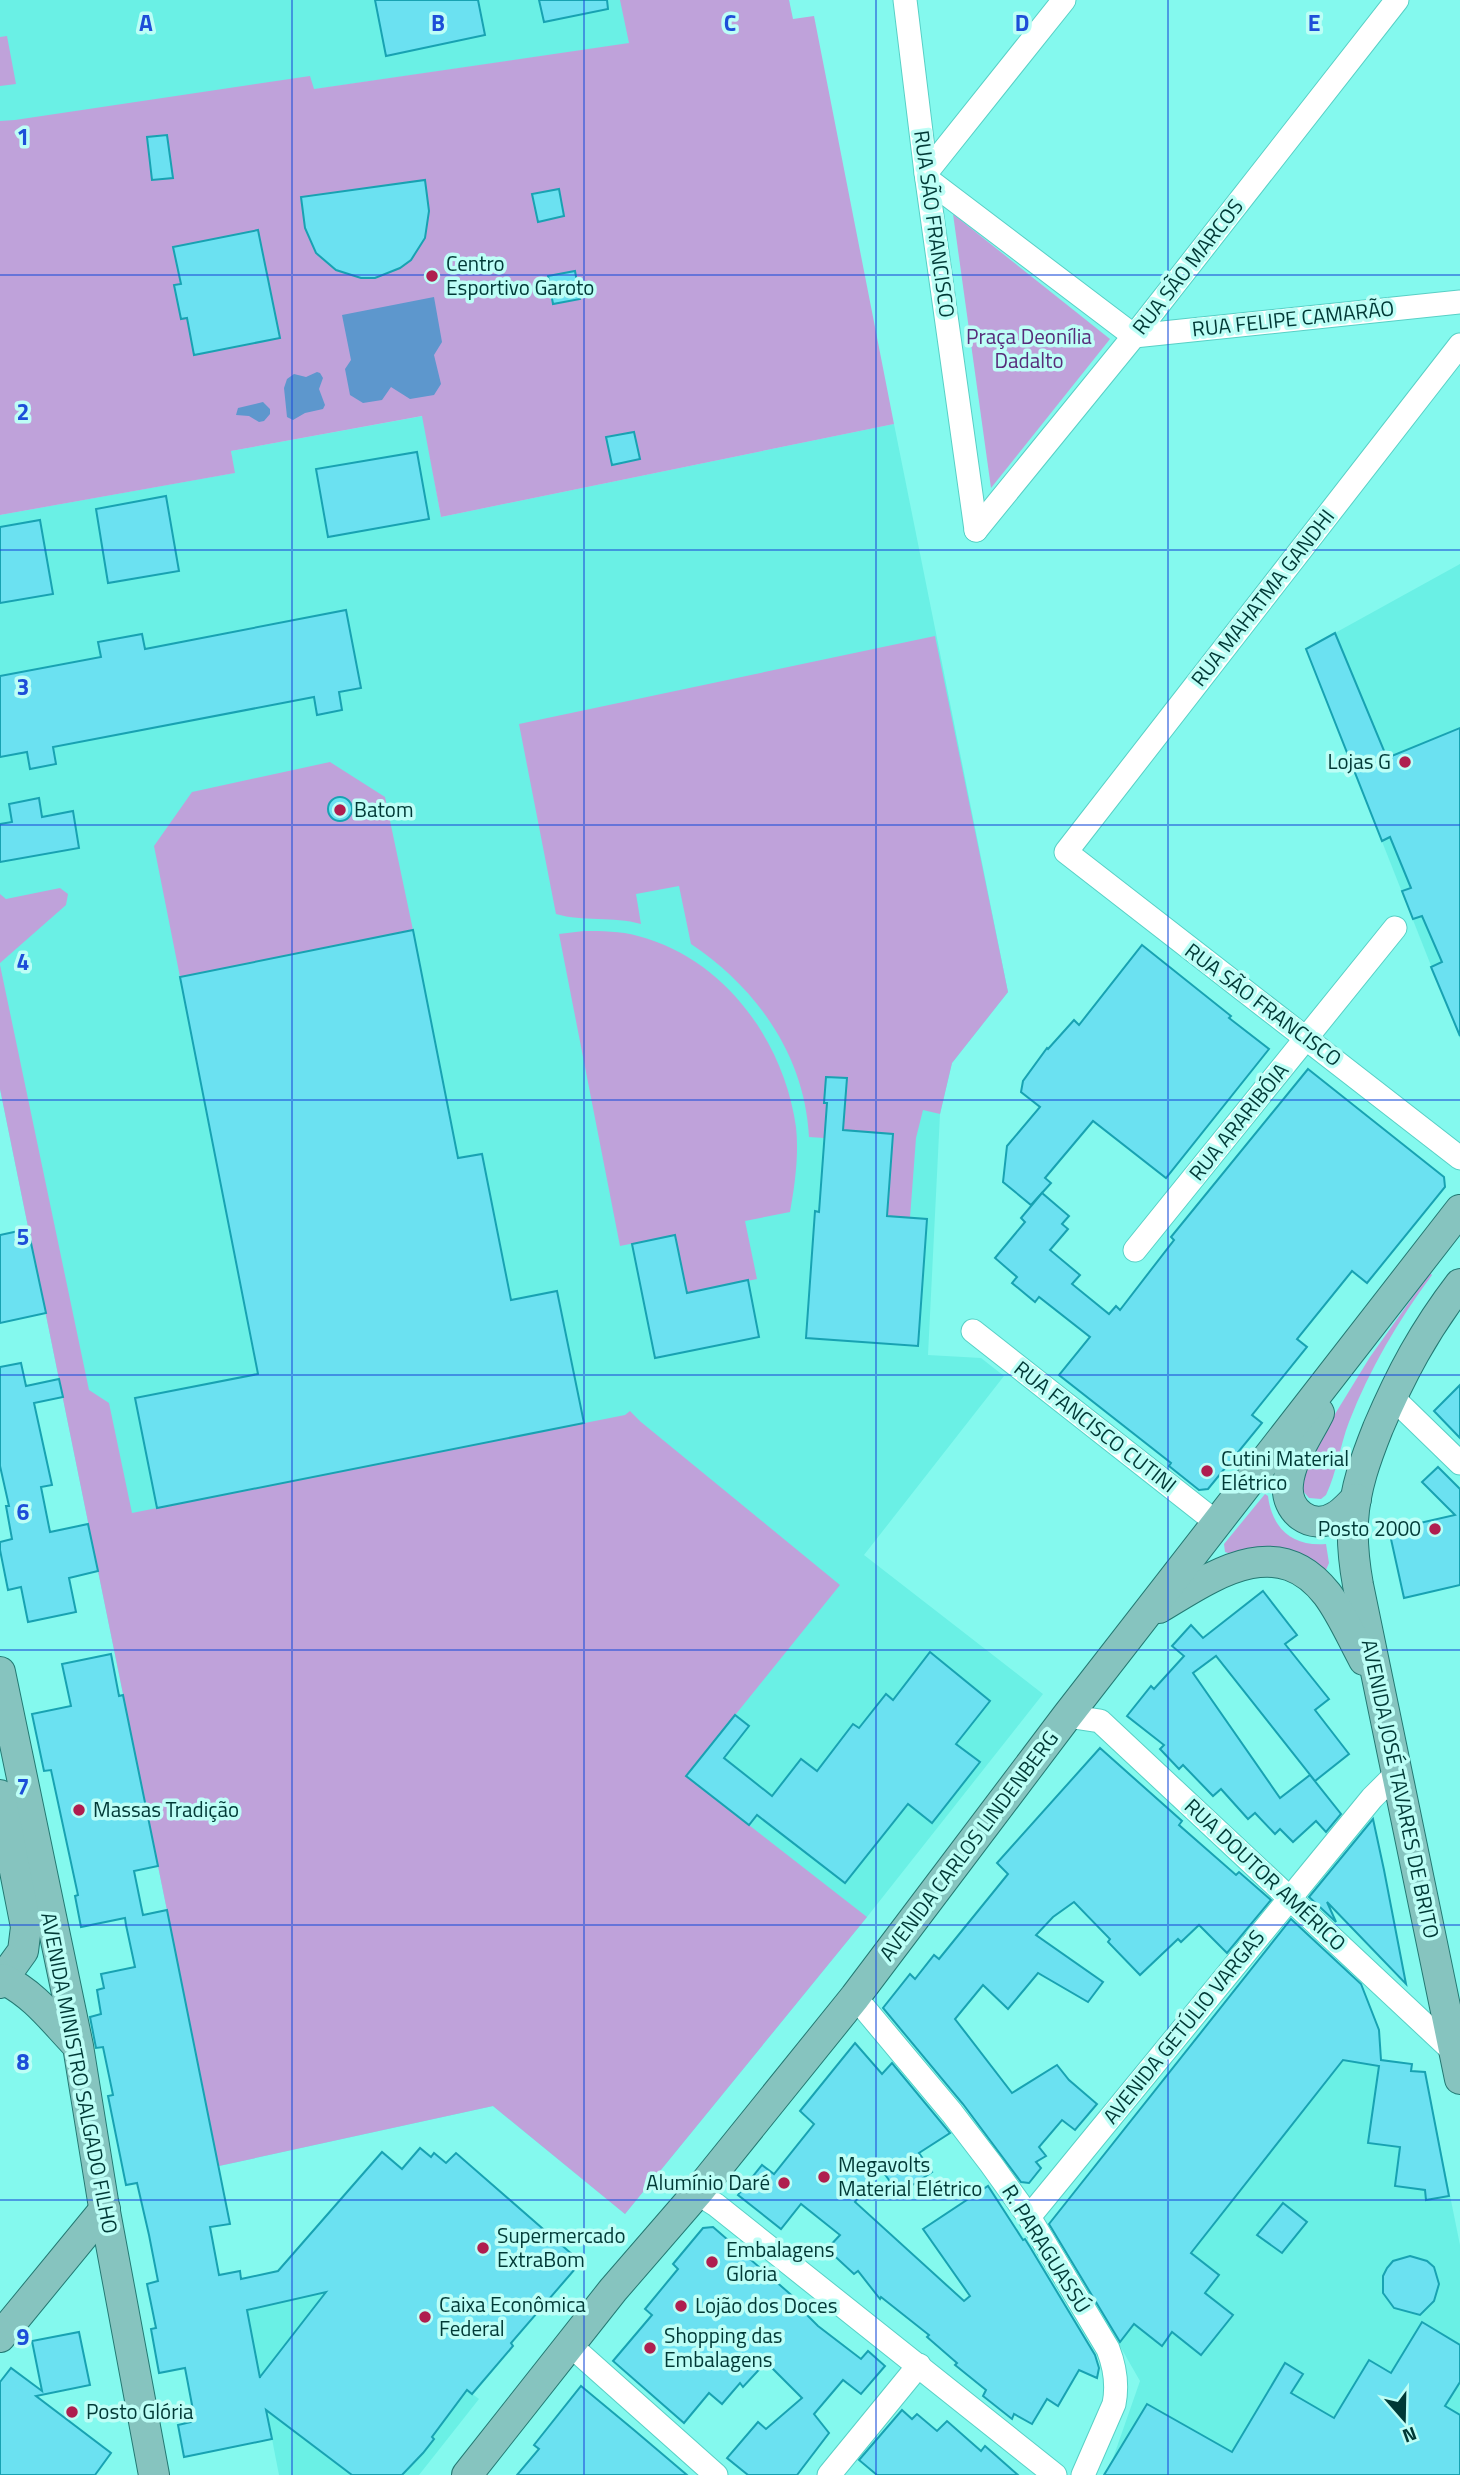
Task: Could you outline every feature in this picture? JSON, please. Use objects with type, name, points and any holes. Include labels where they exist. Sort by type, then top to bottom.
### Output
[{"type":"main road","name":"AVENIDA CARLOS LINDENBERG","points":[[467,2475],[628,2272],[697,2193],[855,1997],[1067,1716],[1348,1354],[1456,1220]]},
{"type":"main road","points":[[1348,1354],[1293,1464],[1288,1492],[1295,1511],[1302,1517],[1320,1522],[1337,1517],[1356,1499],[1366,1458],[1398,1380],[1447,1314],[1460,1284]]},
{"type":"main road","name":"AVENIDA JOSÉ TAVARES DE BRITO","points":[[1356,1499],[1353,1520],[1354,1563],[1457,2066]]},
{"type":"main road","points":[[1147,1615],[1229,1568],[1259,1561],[1289,1567],[1316,1583],[1327,1594],[1379,1689]]},
{"type":"main road","name":"AVENIDA MINISTRO SALGADO FILHO","points":[[0,1672],[78,2046],[154,2475]]},
{"type":"main road","name":"AVENIDA MINISTRO SALGADO FILHO","points":[[0,1795],[26,1927],[23,1951],[1,1980]]},
{"type":"main road","points":[[1,1980],[17,1986],[36,2002],[78,2046]]},
{"type":"main road","points":[[0,2337],[105,2209]]},
{"type":"street","name":"RUA SÃO FRANCISCO","points":[[905,0],[976,530]]},
{"type":"street","points":[[1064,0],[927,176],[1134,336]]},
{"type":"street","name":"RUA SÃO MARCOS","points":[[976,530],[1134,336],[1397,0]]},
{"type":"street","name":"RUA FELIPE CAMARÃO","points":[[1134,336],[1460,302]]},
{"type":"street","name":"RUA MAHATMA GANDHI","points":[[1066,852],[1460,345]]},
{"type":"street","name":"RUA SÃO FRANCISCO","points":[[1066,852],[1460,1158]]},
{"type":"street","name":"RUA ARARIBÓIA","points":[[1135,1250],[1395,928]]},
{"type":"street","name":"RUA FANCISCO CUTINI","points":[[973,1331],[1217,1523]]},
{"type":"street","points":[[1391,1396],[1460,1463]]},
{"type":"street","name":"RUA DOUTOR AMÉRICO","points":[[1067,1716],[1100,1721],[1289,1898],[1457,2066]]},
{"type":"street","name":"AVENIDA GETÚLIO VARGAS","points":[[1029,2217],[1289,1898],[1372,1798],[1396,1774]]},
{"type":"street","name":"R. PARAGUASSÚ","points":[[855,1997],[952,2113],[1029,2217],[1108,2349],[1116,2379],[1114,2404],[1083,2475]]},
{"type":"street","points":[[697,2193],[716,2205],[1055,2475]]},
{"type":"street","points":[[570,2345],[716,2475]]},
{"type":"street","points":[[829,2475],[919,2365]]},
{"type":"shaded area","points":[[0,0],[789,0],[792,20],[0,135]]},
{"type":"shaded area","points":[[434,297],[442,342],[434,355],[441,384],[434,395],[410,399],[391,387],[382,400],[363,403],[350,395],[345,369],[351,360],[342,315]]},
{"type":"shaded area","points":[[317,372],[323,378],[319,389],[325,405],[323,409],[305,413],[293,420],[287,417],[284,388],[287,379],[294,374],[306,377]]},
{"type":"shaded area","points":[[263,402],[270,409],[270,414],[264,421],[236,415],[238,408]]},
{"type":"shaded area","points":[[423,416],[441,517],[894,424],[1008,992],[952,1063],[940,1114],[928,1355],[981,1358],[1004,1376],[864,1555],[1043,1694],[867,1917],[625,2214],[493,2106],[219,2166],[0,1089],[0,515],[234,473],[231,451]]},
{"type":"shaded area","name":"Lojas G","points":[[1460,564],[1460,1039],[1306,649]]},
{"type":"shaded area","points":[[1290,1919],[1360,1982],[1379,2030],[1380,2060],[1412,2064],[1411,2071],[1425,2072],[1460,2245],[1460,2475],[1104,2475],[1112,2461],[1140,2381],[1050,2224]]},
{"type":"shaded area","points":[[335,2290],[479,2399],[419,2475],[279,2475],[247,2310]]},
{"type":"green space","name":"Centro Esportivo Garoto","points":[[620,0],[789,0],[793,19],[814,16],[894,424],[441,517],[422,416],[231,451],[235,473],[0,515],[0,121],[310,76],[314,89],[629,43]]},
{"type":"green space","points":[[7,36],[16,84],[0,86],[0,37]]},
{"type":"green space","name":"Praça Deonília Dadalto","points":[[953,214],[1110,339],[991,488]]},
{"type":"green space","points":[[935,636],[1008,992],[952,1063],[940,1114],[923,1110],[916,1138],[910,1218],[887,1216],[893,1134],[826,1129],[824,1138],[809,1137],[798,1079],[787,1052],[773,1027],[737,981],[691,944],[679,886],[636,894],[641,924],[556,914],[519,724]],"holes":[[[826,1077],[847,1078],[845,1105],[824,1103]]]},
{"type":"green space","points":[[330,762],[385,797],[413,930],[180,977],[154,846],[192,792]],"holes":[[[337,797],[346,799],[352,809],[350,814],[346,819],[337,819],[330,813],[330,804]]]},
{"type":"green space","points":[[60,888],[68,894],[66,905],[0,963],[0,894],[6,899]]},
{"type":"green space","points":[[584,931],[618,932],[638,936],[669,947],[697,963],[723,983],[745,1007],[778,1064],[796,1127],[796,1170],[790,1212],[745,1221],[757,1279],[687,1293],[675,1235],[620,1246],[559,934]]},
{"type":"green space","points":[[0,965],[89,1390],[109,1403],[132,1513],[625,1415],[630,1411],[840,1585],[686,1776],[867,1917],[625,2214],[493,2106],[219,2166],[0,1089]]},
{"type":"green space","points":[[1430,1273],[1432,1275],[1396,1327],[1366,1383],[1349,1422],[1326,1495],[1321,1499],[1309,1498],[1303,1491],[1302,1476],[1324,1432],[1370,1357]]},
{"type":"green space","points":[[1265,1494],[1268,1496],[1274,1518],[1286,1534],[1304,1542],[1326,1544],[1329,1563],[1326,1570],[1263,1547],[1231,1554],[1225,1552],[1224,1544]]},
{"type":"building","points":[[375,0],[478,0],[485,35],[386,56]]},
{"type":"building","points":[[539,0],[607,0],[608,9],[544,22]]},
{"type":"building","points":[[167,135],[173,178],[152,180],[147,137]]},
{"type":"building","points":[[425,180],[429,211],[425,238],[411,260],[400,268],[375,278],[361,278],[336,270],[316,253],[305,228],[301,197]]},
{"type":"building","points":[[559,189],[564,216],[538,222],[532,194]]},
{"type":"building","points":[[258,230],[280,338],[194,355],[187,318],[181,319],[174,285],[181,284],[173,247]]},
{"type":"building","points":[[575,271],[580,299],[553,304],[548,276]]},
{"type":"building","points":[[634,432],[640,459],[612,465],[606,437]]},
{"type":"building","points":[[417,452],[429,519],[328,537],[316,469]]},
{"type":"building","points":[[166,496],[179,571],[108,583],[96,509]]},
{"type":"building","points":[[40,520],[53,594],[0,603],[0,527]]},
{"type":"building","points":[[346,610],[361,688],[339,692],[342,710],[317,715],[314,697],[53,747],[56,764],[30,769],[27,752],[0,757],[0,676],[101,657],[98,642],[142,634],[145,649]]},
{"type":"building","points":[[1335,633],[1387,758],[1460,728],[1460,1036],[1431,967],[1442,962],[1422,916],[1413,919],[1402,891],[1411,888],[1390,837],[1382,841],[1306,649]]},
{"type":"building","name":"Batom","points":[[340,797],[348,801],[352,809],[348,817],[340,821],[332,817],[328,809],[332,801]]},
{"type":"building","points":[[39,798],[42,817],[73,811],[79,848],[0,862],[0,824],[12,822],[9,804]]},
{"type":"building","points":[[413,930],[458,1158],[482,1154],[511,1300],[557,1291],[584,1423],[157,1508],[135,1398],[258,1374],[180,977]]},
{"type":"building","points":[[1142,945],[1269,1049],[1166,1178],[1093,1121],[1045,1178],[1051,1183],[1031,1205],[1003,1182],[1007,1146],[1040,1107],[1021,1092],[1023,1081],[1047,1048],[1074,1020],[1079,1025]]},
{"type":"building","points":[[1308,1069],[1444,1177],[1445,1187],[1367,1283],[1352,1271],[1297,1339],[1307,1347],[1252,1415],[1262,1423],[1208,1489],[1199,1490],[1169,1466],[1171,1463],[1059,1375],[1090,1337],[1039,1297],[1035,1302],[1012,1283],[1017,1277],[995,1258],[1025,1222],[1021,1218],[1042,1193],[1069,1216],[1062,1224],[1068,1229],[1050,1250],[1080,1275],[1072,1284],[1109,1314],[1116,1306],[1120,1310],[1174,1240],[1171,1237]]},
{"type":"building","points":[[826,1077],[847,1078],[843,1130],[893,1134],[887,1216],[927,1219],[918,1346],[806,1338],[815,1211],[819,1212],[827,1103],[824,1103]]},
{"type":"building","points":[[28,1229],[46,1313],[0,1323],[0,1235]]},
{"type":"building","points":[[675,1235],[687,1293],[748,1280],[759,1337],[655,1358],[632,1244]]},
{"type":"building","points":[[21,1363],[26,1386],[59,1379],[63,1397],[34,1403],[52,1485],[41,1487],[50,1532],[88,1524],[98,1571],[69,1578],[76,1612],[28,1622],[21,1587],[8,1590],[0,1550],[0,1542],[12,1539],[6,1506],[9,1506],[0,1466],[0,1367]]},
{"type":"building","points":[[1460,1385],[1460,1438],[1434,1411]]},
{"type":"building","points":[[1438,1467],[1460,1489],[1460,1585],[1404,1598],[1389,1530],[1455,1515],[1422,1482]]},
{"type":"building","points":[[1263,1591],[1297,1635],[1285,1644],[1329,1699],[1315,1710],[1349,1754],[1315,1781],[1216,1656],[1193,1673],[1280,1798],[1310,1775],[1341,1814],[1326,1832],[1316,1821],[1293,1842],[1280,1829],[1275,1834],[1255,1813],[1248,1819],[1221,1789],[1213,1796],[1183,1765],[1179,1769],[1160,1749],[1164,1745],[1127,1716],[1151,1686],[1154,1689],[1184,1656],[1172,1646],[1191,1625],[1203,1638]]},
{"type":"building","points":[[930,1652],[990,1701],[956,1744],[980,1762],[932,1823],[908,1804],[845,1883],[757,1815],[749,1825],[686,1776],[735,1715],[749,1726],[724,1758],[772,1796],[801,1759],[817,1771],[853,1724],[859,1728],[886,1694],[893,1700]]},
{"type":"building","points":[[111,1654],[119,1696],[123,1695],[158,1866],[134,1871],[143,1915],[167,1910],[230,2224],[210,2227],[219,2275],[240,2271],[241,2279],[278,2271],[382,2152],[402,2169],[420,2148],[431,2157],[434,2153],[446,2163],[456,2153],[581,2262],[511,2343],[513,2346],[472,2394],[467,2390],[432,2437],[434,2439],[402,2475],[352,2475],[266,2410],[272,2439],[184,2457],[178,2425],[191,2422],[189,2411],[193,2410],[185,2368],[159,2373],[151,2329],[156,2328],[147,2284],[158,2281],[137,2183],[126,2185],[108,2096],[113,2095],[103,2047],[96,2048],[90,2017],[101,2014],[97,1990],[104,1988],[101,1974],[135,1967],[125,1918],[81,1927],[75,1896],[78,1895],[51,1770],[44,1771],[32,1714],[71,1706],[62,1664]],"holes":[[[326,2292],[260,2377],[247,2310]]]},
{"type":"building","points":[[1100,1748],[1182,1821],[1179,1825],[1236,1875],[1239,1872],[1271,1900],[1227,1953],[1199,1925],[1181,1942],[1178,1939],[1140,1975],[1074,1902],[1053,1917],[1036,1935],[1103,1982],[1088,2002],[1038,1973],[1008,2009],[983,1985],[955,2019],[1012,2093],[1057,2065],[1069,2080],[1097,2104],[1075,2130],[1062,2120],[1039,2147],[1046,2156],[1036,2162],[1041,2168],[1029,2183],[1021,2182],[963,2104],[883,2008],[910,1974],[915,1979],[934,1955],[939,1959],[1008,1874],[997,1863]]},
{"type":"building","points":[[1373,1819],[1406,1984],[1327,1902],[1336,1922],[1309,1897]]},
{"type":"building","points":[[1291,1919],[1361,1984],[1379,2030],[1381,2060],[1412,2064],[1411,2071],[1425,2072],[1449,2196],[1426,2200],[1425,2190],[1395,2186],[1400,2147],[1368,2143],[1379,2066],[1343,2060],[1191,2253],[1219,2275],[1205,2293],[1233,2315],[1201,2355],[1172,2332],[1162,2346],[1134,2324],[1120,2342],[1049,2224]]},
{"type":"building","points":[[855,2043],[882,2074],[892,2063],[950,2133],[919,2153],[932,2172],[899,2194],[881,2169],[855,2202],[964,2301],[970,2296],[923,2229],[988,2186],[1023,2240],[1025,2239],[1095,2355],[1099,2368],[1097,2378],[1079,2370],[1058,2406],[1047,2399],[1032,2424],[1014,2414],[1012,2419],[983,2396],[986,2390],[955,2365],[957,2363],[927,2337],[929,2335],[881,2297],[880,2299],[858,2271],[854,2274],[827,2249],[840,2235],[801,2204],[781,2229],[738,2195],[762,2165],[774,2174],[814,2124],[800,2111]]},
{"type":"building","points":[[1283,2203],[1307,2222],[1282,2253],[1257,2235]]},
{"type":"building","points":[[713,2227],[804,2306],[801,2309],[818,2326],[861,2359],[868,2351],[885,2366],[861,2394],[843,2380],[814,2414],[829,2433],[797,2475],[748,2475],[727,2458],[758,2422],[766,2429],[802,2398],[766,2362],[743,2387],[740,2383],[722,2404],[709,2393],[684,2423],[613,2361],[652,2315],[645,2309],[678,2269],[673,2264],[703,2228]]},
{"type":"building","points":[[1410,2256],[1427,2261],[1434,2267],[1439,2284],[1434,2301],[1420,2315],[1394,2308],[1383,2293],[1383,2276],[1387,2268],[1393,2261]]},
{"type":"building","points":[[1422,2322],[1460,2345],[1460,2382],[1445,2406],[1460,2415],[1460,2475],[1104,2475],[1147,2404],[1232,2452],[1285,2363],[1303,2374],[1291,2393],[1334,2418],[1369,2360],[1391,2373]]},
{"type":"building","points":[[79,2332],[90,2385],[36,2396],[111,2453],[95,2475],[0,2475],[0,2382],[11,2368],[42,2391],[32,2341]]},
{"type":"building","points":[[581,2386],[687,2475],[517,2475],[539,2449],[534,2445]]},
{"type":"building","points":[[902,2410],[912,2419],[917,2414],[937,2431],[947,2421],[981,2451],[985,2446],[1018,2475],[877,2475],[859,2460]]},
{"type":"place","name":"Centro Esportivo Garoto","points":[[432,276]]},
{"type":"place","name":"Lojas G","points":[[1405,762]]},
{"type":"place","name":"Batom","points":[[340,810]]},
{"type":"place","name":"Cutini Material Elétrico","points":[[1207,1471]]},
{"type":"place","name":"Posto 2000","points":[[1435,1529]]},
{"type":"place","name":"Massas Tradição","points":[[79,1810]]},
{"type":"place","name":"Megavolts Material Elétrico","points":[[824,2177]]},
{"type":"place","name":"Alumínio Daré","points":[[784,2183]]},
{"type":"place","name":"Supermercado ExtraBom","points":[[483,2248]]},
{"type":"place","name":"Embalagens Gloria","points":[[712,2262]]},
{"type":"place","name":"Lojão dos Doces","points":[[681,2306]]},
{"type":"place","name":"Caixa Econômica Federal","points":[[425,2317]]},
{"type":"place","name":"Shopping das Embalagens","points":[[650,2348]]},
{"type":"place","name":"Posto Glória","points":[[72,2412]]}]
